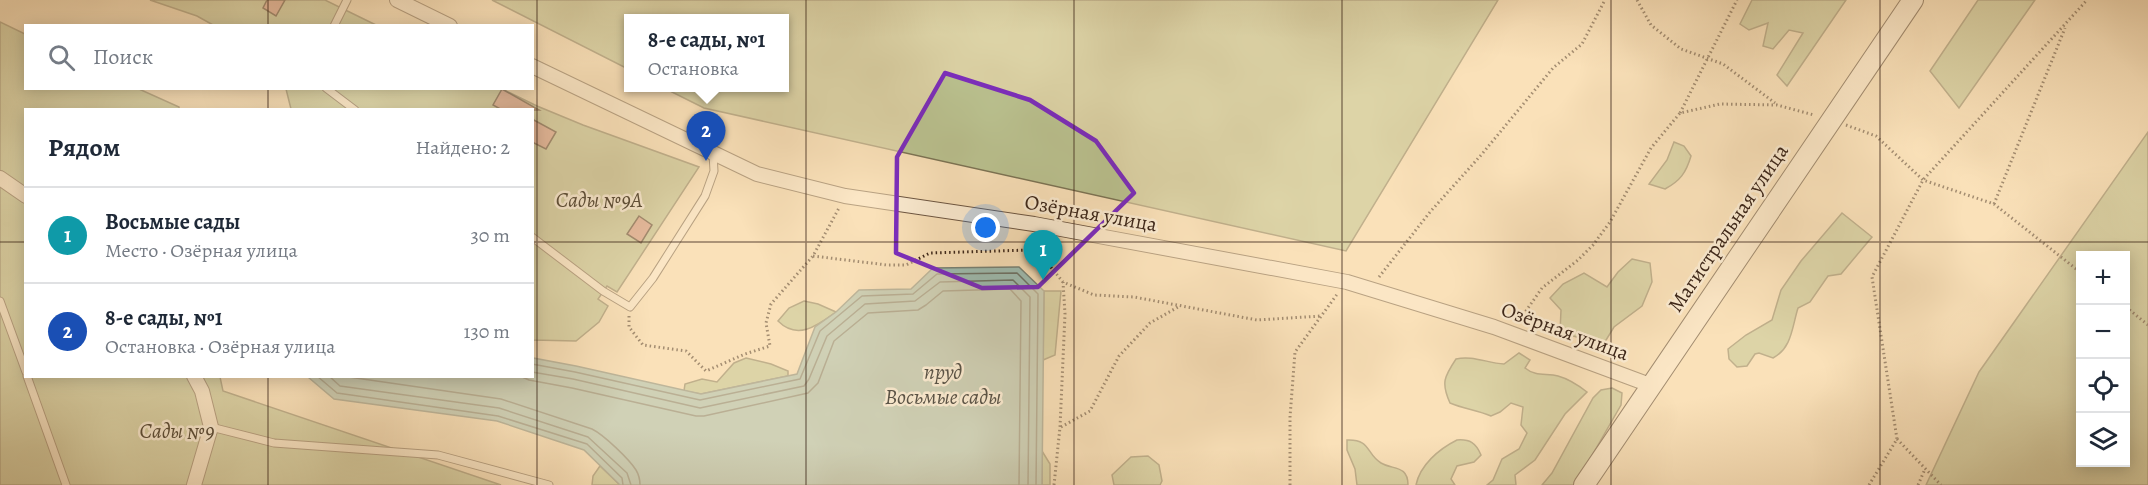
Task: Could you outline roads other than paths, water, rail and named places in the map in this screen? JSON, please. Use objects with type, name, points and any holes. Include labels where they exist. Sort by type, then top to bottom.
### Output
[{"type":"street","points":[[397,0],[446,24]]},
{"type":"street","name":"Магистральная улица","points":[[1584,485],[1913,0]]},
{"type":"street","name":"Озёрная улица","points":[[534,67],[756,174],[845,196],[1034,224],[1347,282],[1494,327],[1650,385]]},
{"type":"street","points":[[0,178],[24,195]]},
{"type":"street","points":[[194,485],[211,427],[202,391],[195,378]]},
{"type":"lane","points":[[335,24],[347,0]]},
{"type":"lane","points":[[329,90],[352,108]]},
{"type":"lane","points":[[534,239],[603,291],[630,307],[653,278],[705,196],[714,171],[713,153]]},
{"type":"lane","points":[[0,301],[24,367]]},
{"type":"lane","points":[[28,378],[66,485]]},
{"type":"lane","points":[[211,427],[274,443],[438,455],[549,485]]},
{"type":"water","name":"пруд Восьмые сады","points":[[1019,267],[1044,291],[1042,485],[620,485],[584,450],[497,421],[334,399],[309,378],[534,378],[534,358],[701,394],[797,374],[815,327],[836,312],[859,290],[911,289],[933,268]]},
{"type":"place","name":"8-е сады, №1","points":[[706,161]]},
{"type":"place","name":"Восьмые сады","points":[[1043,280]]},
{"type":"park label","name":"Сады №9А","points":[[599,200]]},
{"type":"park label","name":"Сады №9","points":[[177,431]]}]
